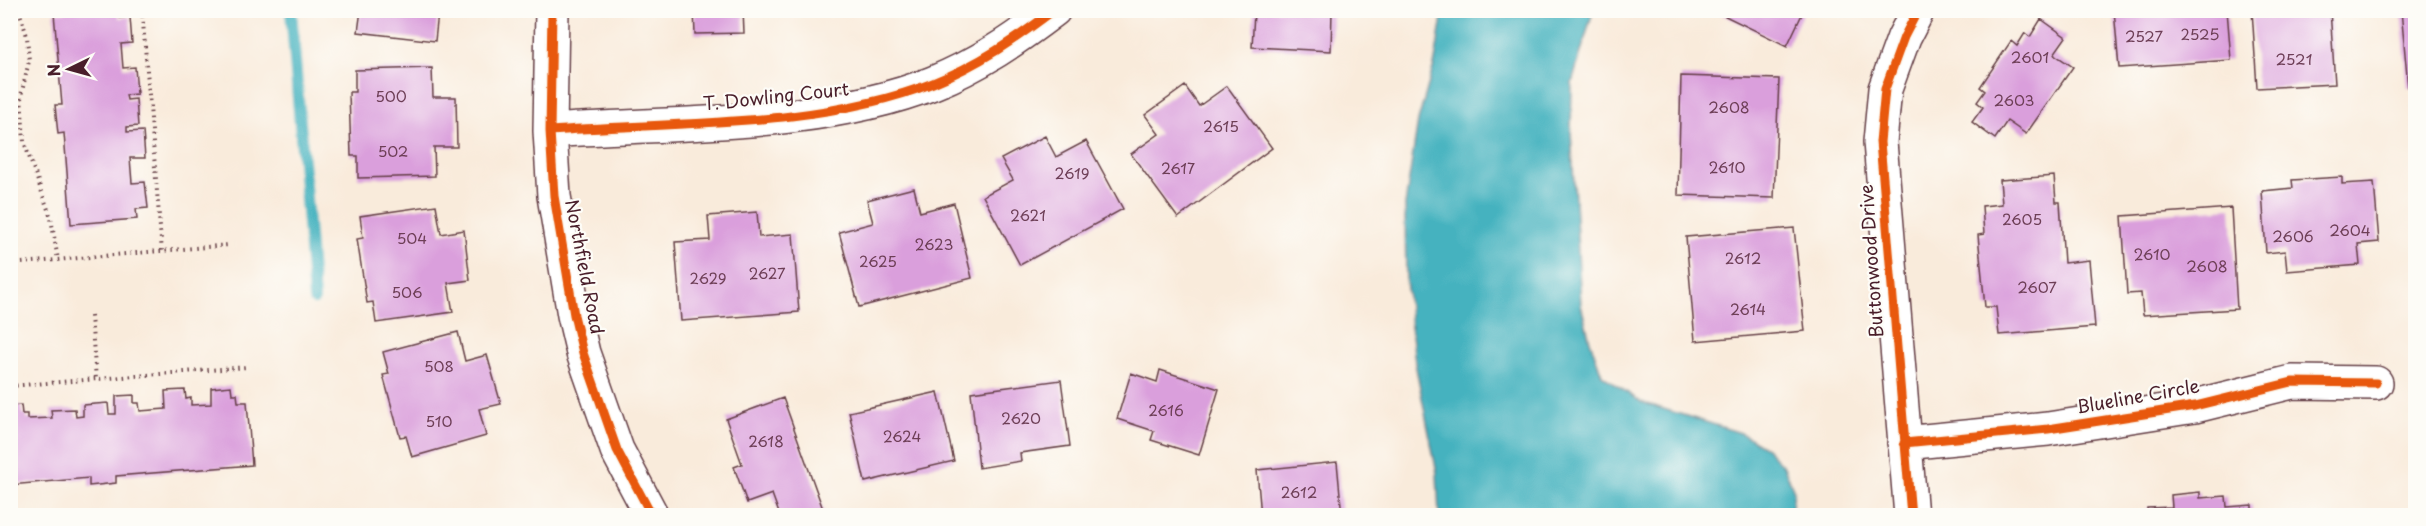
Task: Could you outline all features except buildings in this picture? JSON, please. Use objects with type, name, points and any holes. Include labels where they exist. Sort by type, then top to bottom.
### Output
[{"type":"street","name":"Northfield Road","points":[[552,10],[550,131],[557,218],[581,343],[617,450],[652,516]]},
{"type":"street","name":"T. Dowling Court","points":[[550,131],[844,110],[933,83],[1004,48],[1054,10]]},
{"type":"street","name":"Buttonwood Drive","points":[[1911,516],[1880,142],[1885,89],[1904,37],[1918,10]]},
{"type":"street","name":"Blueline Circle","points":[[1904,442],[2048,429],[2195,406],[2292,382],[2376,383]]},
{"type":"path","points":[[19,10],[27,36],[29,61],[21,96],[24,142],[51,218],[58,260]]},
{"type":"path","points":[[142,10],[162,252]]},
{"type":"path","points":[[10,264],[229,245]]},
{"type":"path","points":[[91,316],[96,379]]},
{"type":"path","points":[[10,386],[248,367]]},
{"type":"water","points":[[1443,11],[1593,11],[1572,83],[1571,131],[1581,305],[1602,375],[1641,402],[1741,433],[1766,448],[1784,467],[1794,491],[1791,515],[1439,515],[1437,473],[1415,363],[1406,280],[1405,205],[1418,121],[1435,61]]},
{"type":"waterway","points":[[291,10],[314,299]]},
{"type":"cycle path","points":[[552,10],[550,131],[554,196],[574,315],[583,353],[617,450],[652,516]]},
{"type":"cycle path","points":[[550,131],[695,124],[794,116],[889,98],[933,83],[966,68],[1011,41],[1054,10]]},
{"type":"cycle path","points":[[1911,516],[1880,142],[1885,89],[1904,37],[1918,10]]},
{"type":"cycle path","points":[[1904,443],[2048,429],[2195,406],[2292,382],[2376,383]]}]
